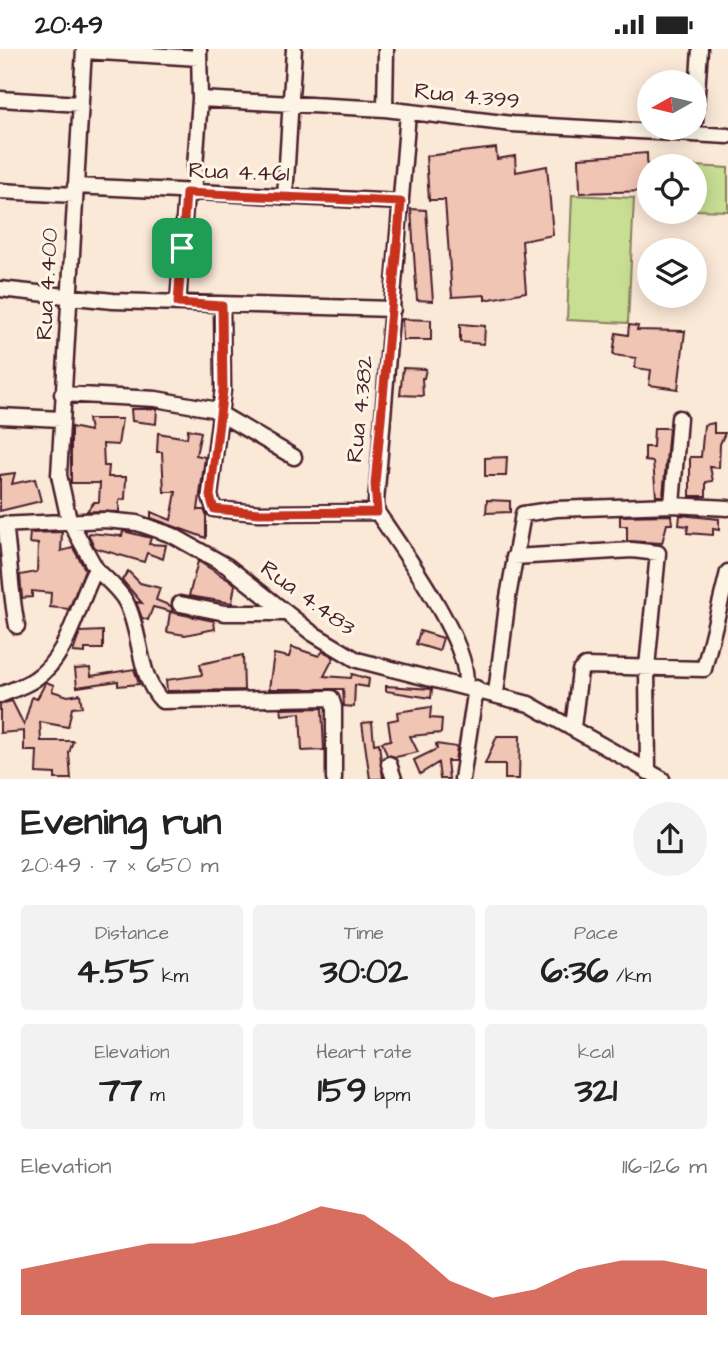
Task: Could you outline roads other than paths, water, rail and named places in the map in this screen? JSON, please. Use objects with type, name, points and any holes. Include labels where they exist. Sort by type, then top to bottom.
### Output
[{"type":"street","points":[[285,197],[294,49]]},
{"type":"street","points":[[385,109],[386,49]]},
{"type":"street","points":[[698,70],[700,49]]},
{"type":"street","points":[[84,50],[199,54],[200,99],[178,303]]},
{"type":"street","name":"Rua 4.400","points":[[84,50],[71,297],[61,419],[60,475],[69,520],[96,569],[126,602],[146,672],[155,693],[162,701],[331,698],[334,707],[334,779]]},
{"type":"street","points":[[0,99],[80,104]]},
{"type":"street","name":"Rua 4.399","points":[[200,99],[385,109],[512,124],[637,127]]},
{"type":"street","name":"Rua 4.382","points":[[377,512],[375,484],[393,309],[408,113]]},
{"type":"street","name":"Rua 4.399","points":[[707,131],[728,136]]},
{"type":"street","name":"Rua 4.461","points":[[0,191],[189,194],[401,202]]},
{"type":"street","points":[[0,289],[35,290],[71,297],[222,306],[393,309]]},
{"type":"street","points":[[222,306],[223,390],[210,496],[214,509],[259,513],[377,512],[449,625],[466,662],[470,687],[462,779]]},
{"type":"street","points":[[62,394],[156,399],[220,411],[294,457]]},
{"type":"street","points":[[0,416],[61,419]]},
{"type":"street","points":[[672,505],[678,418]]},
{"type":"street","points":[[496,693],[520,520],[527,513],[672,505],[728,508]]},
{"type":"street","name":"Rua 4.483","points":[[2,525],[69,520],[125,521],[172,535],[227,566],[285,613],[336,649],[357,660],[496,693],[530,704],[573,727],[606,750],[662,779]]},
{"type":"street","points":[[2,525],[9,548],[9,592],[16,626]]},
{"type":"street","points":[[514,557],[632,549],[658,553],[647,667],[648,772]]},
{"type":"street","points":[[0,695],[38,678],[50,664],[62,647],[96,569]]},
{"type":"street","points":[[573,727],[582,668],[704,669],[728,572]]},
{"type":"street","points":[[180,604],[225,613],[285,613]]},
{"type":"street","points":[[389,764],[394,779]]}]
